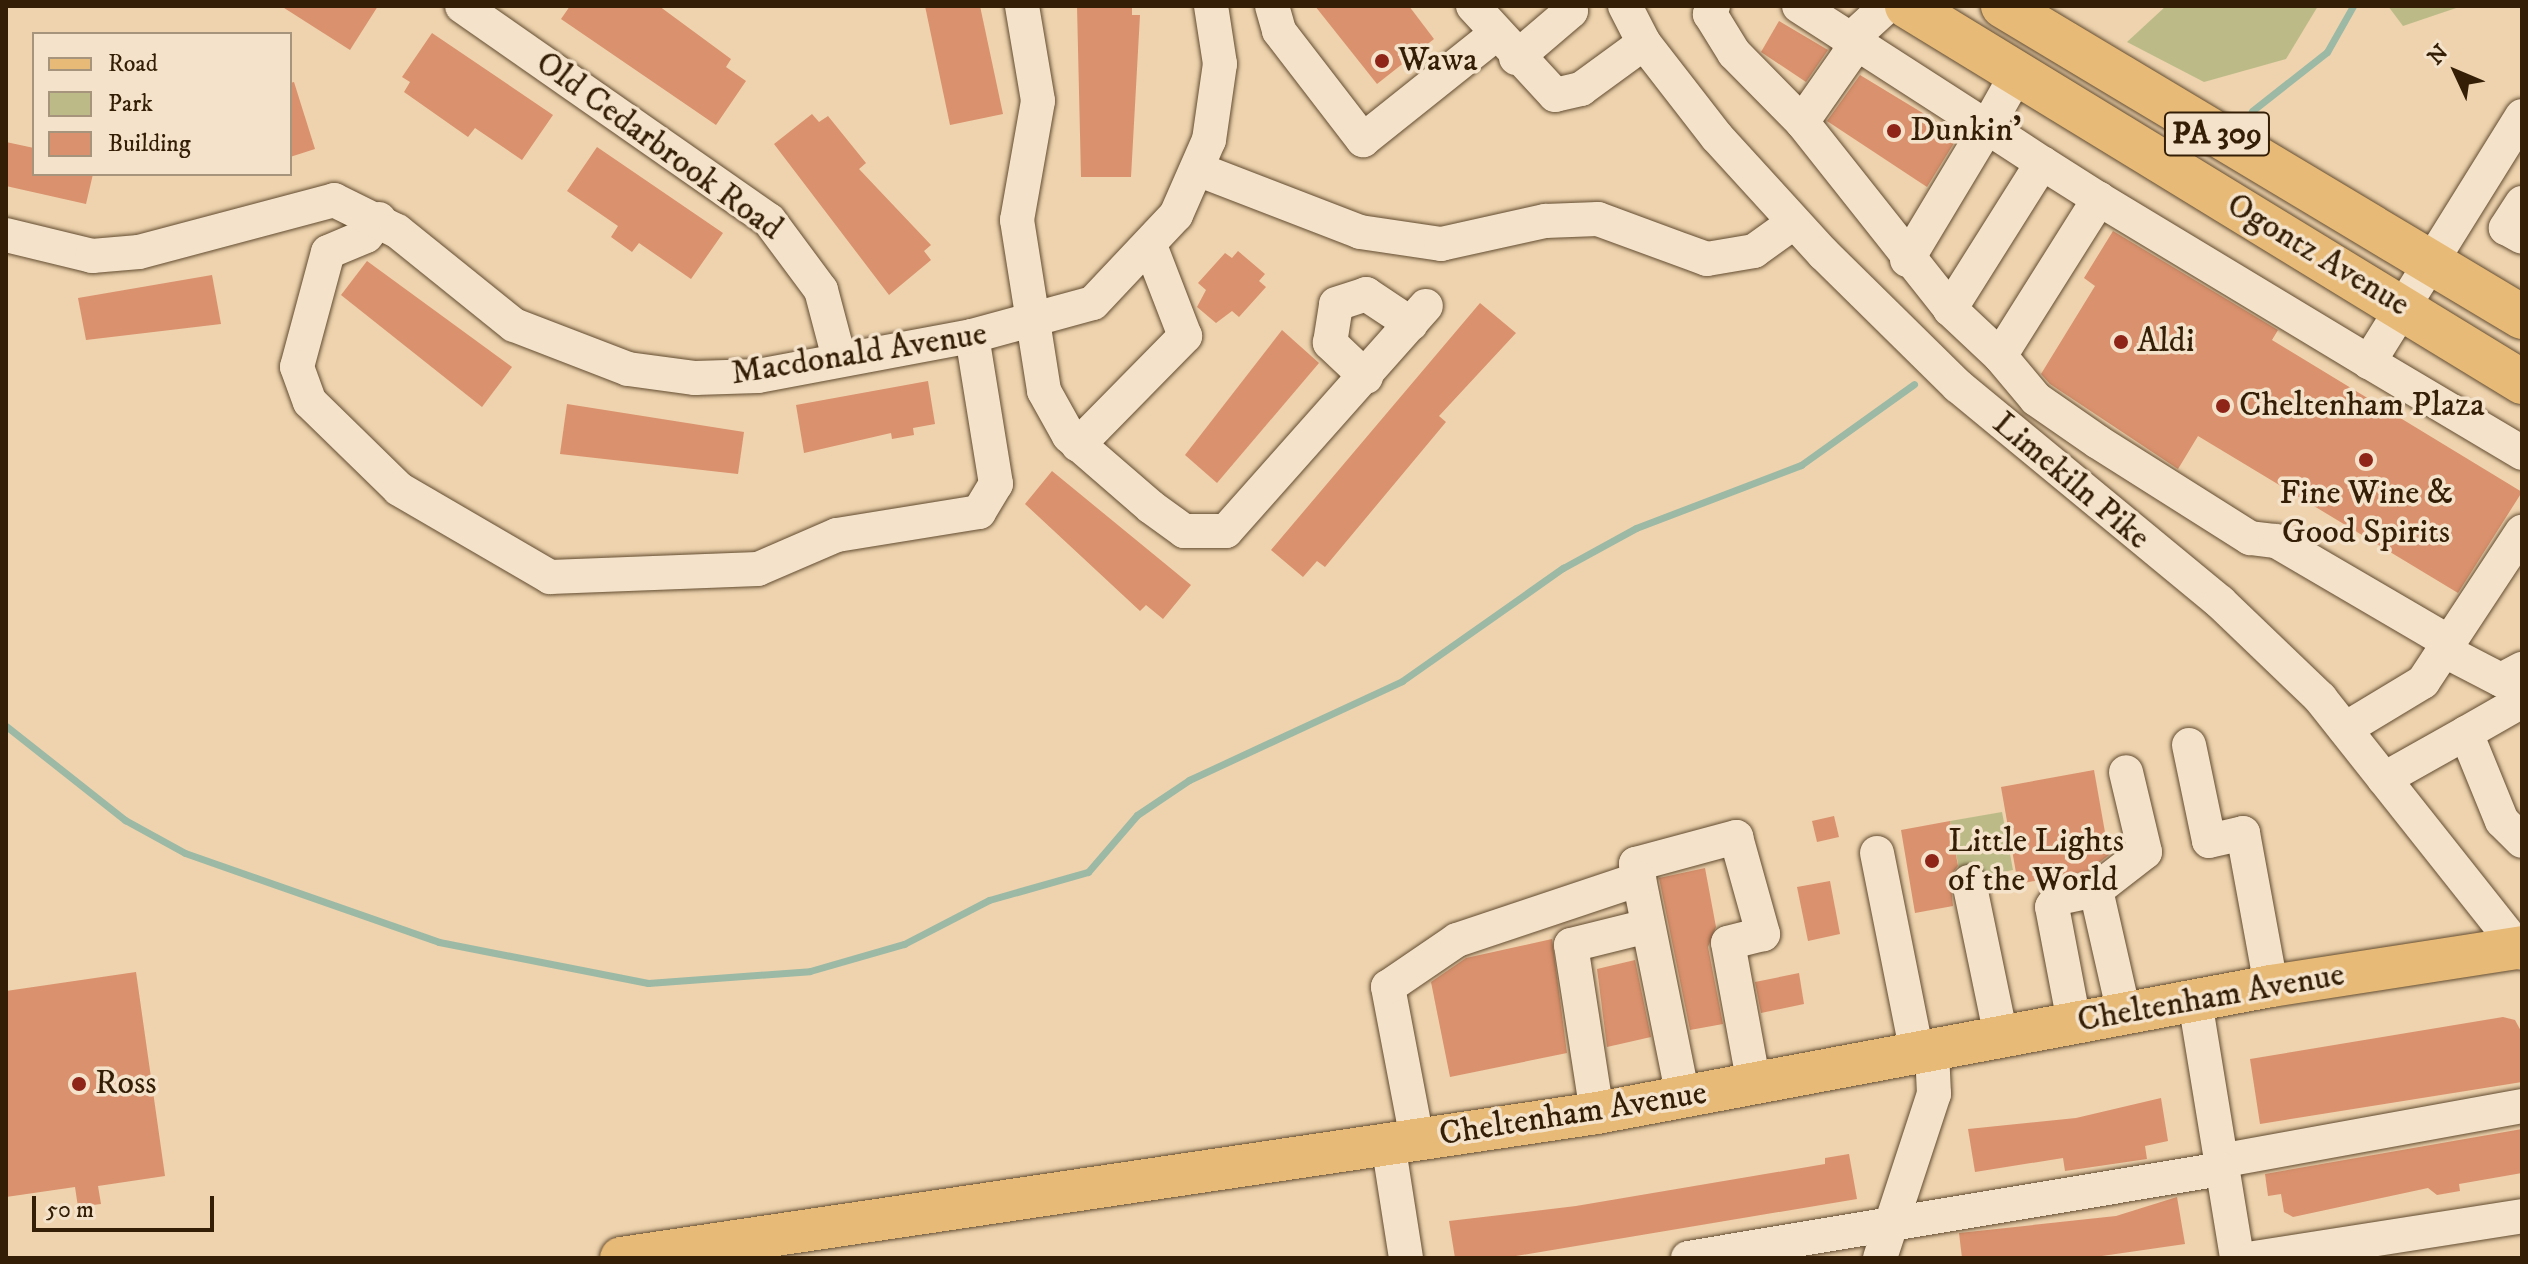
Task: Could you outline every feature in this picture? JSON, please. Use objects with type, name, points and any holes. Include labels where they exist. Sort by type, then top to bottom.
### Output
[{"type":"highway","name":"Ogontz Avenue","points":[[1907,6],[2402,305],[2522,382]]},
{"type":"highway","name":"Ogontz Avenue","points":[[2003,6],[2522,317]]},
{"type":"main road","name":"Cheltenham Avenue","points":[[621,1258],[1597,1113],[2271,986],[2521,949]]},
{"type":"street","name":"Old Cedarbrook Road","points":[[462,6],[769,220],[821,290],[839,358]]},
{"type":"street","points":[[1022,6],[1038,101],[1017,220],[1029,325],[1044,391],[1078,445],[1184,531],[1226,531],[1366,377],[1419,315],[1373,296],[1336,304],[1330,343],[1366,377]]},
{"type":"street","name":"Macdonald Avenue","points":[[6,235],[92,256],[139,252],[334,200],[379,219],[514,325],[572,353],[695,378],[758,376],[839,358],[972,336],[1029,325],[1093,303],[1151,248],[1176,215],[1209,140],[1220,64],[1211,6]]},
{"type":"street","points":[[1272,6],[1279,31],[1363,140],[1506,46],[1571,11],[1567,6]]},
{"type":"street","points":[[1473,6],[1506,46],[1555,95],[1581,89],[1644,43]]},
{"type":"street","name":"Limekiln Pike","points":[[1625,6],[1644,43],[1793,223],[1958,386],[2278,655],[2345,729],[2521,949]]},
{"type":"street","points":[[1713,6],[1710,14],[1734,53],[1802,122],[1907,260],[1950,309],[2000,356],[2036,399],[2250,538],[2276,541],[2501,680],[2522,669]]},
{"type":"street","points":[[1799,6],[1850,47],[2522,453]]},
{"type":"street","points":[[1734,53],[1754,57],[1797,98],[1812,95],[1887,6]]},
{"type":"street","points":[[1802,122],[1850,47]]},
{"type":"street","points":[[1907,260],[2018,72]]},
{"type":"street","points":[[2369,362],[2522,116]]},
{"type":"street","points":[[1950,309],[2042,163]]},
{"type":"street","points":[[1197,169],[1360,232],[1441,244],[1545,221],[1598,219],[1707,259],[1754,251],[1793,223]]},
{"type":"street","points":[[2000,356],[2099,199]]},
{"type":"street","points":[[2522,203],[2506,228],[2522,237]]},
{"type":"street","points":[[379,219],[366,236],[328,252],[297,367],[310,402],[399,489],[550,577],[758,569],[837,535],[979,512],[996,484],[972,336]]},
{"type":"street","points":[[1078,445],[1185,336],[1151,248]]},
{"type":"street","points":[[2345,729],[2423,682],[2522,532]]},
{"type":"street","points":[[2384,779],[2522,701]]},
{"type":"street","points":[[2466,733],[2502,821],[2522,841]]},
{"type":"street","points":[[2189,745],[2209,841],[2243,833],[2271,986]]},
{"type":"street","points":[[2074,1022],[2052,907],[2058,898],[2096,890],[2145,852],[2126,772]]},
{"type":"street","points":[[1683,1097],[1636,864],[1736,837],[1763,934],[1728,943],[1754,1084]]},
{"type":"street","points":[[1877,853],[1934,1094],[1880,1258]]},
{"type":"street","points":[[1406,1258],[1402,1141],[1388,987],[1457,940],[1639,879]]},
{"type":"street","points":[[1969,882],[2001,1036]]},
{"type":"street","points":[[2096,890],[2124,1013]]},
{"type":"street","points":[[1597,1113],[1571,945],[1648,926]]},
{"type":"street","points":[[2195,1001],[2237,1258]]},
{"type":"street","points":[[1688,1258],[2220,1165],[2522,1106]]},
{"type":"street","points":[[2255,1258],[2522,1216]]},
{"type":"green space","points":[[2166,6],[2318,6],[2286,59],[2204,82],[2127,42]]},
{"type":"green space","points":[[2388,6],[2462,6],[2403,26]]},
{"type":"green space","points":[[2002,812],[2013,870],[1961,880],[1950,821]]},
{"type":"building","points":[[281,6],[378,6],[350,50]]},
{"type":"building","points":[[570,6],[659,6],[731,59],[726,67],[746,81],[716,125],[561,19]]},
{"type":"building","points":[[925,6],[980,6],[1003,114],[950,125]]},
{"type":"building","points":[[1077,6],[1132,6],[1132,15],[1140,15],[1131,177],[1081,177]]},
{"type":"building","name":"Wawa","points":[[1315,6],[1409,6],[1434,39],[1377,84]]},
{"type":"building","points":[[1779,21],[1828,50],[1806,82],[1761,52]]},
{"type":"building","points":[[432,33],[553,115],[522,160],[475,128],[468,137],[404,92],[410,82],[402,77]]},
{"type":"building","points":[[1860,75],[1959,135],[1927,187],[1827,121]]},
{"type":"building","points":[[292,82],[315,149],[292,156]]},
{"type":"building","points":[[812,114],[819,122],[828,116],[866,163],[859,169],[931,245],[924,251],[931,260],[889,295],[774,144]]},
{"type":"building","points":[[6,142],[32,148],[32,176],[93,176],[86,204],[6,186]]},
{"type":"building","points":[[597,147],[723,233],[691,279],[639,243],[632,252],[611,237],[618,226],[567,191]]},
{"type":"building","name":"Cheltenham Plaza","points":[[2113,231],[2278,330],[2272,340],[2522,492],[2458,593],[2198,436],[2178,469],[2050,384],[2041,374],[2095,286],[2084,278]]},
{"type":"building","points":[[1238,251],[1265,274],[1259,281],[1266,287],[1239,317],[1232,311],[1216,323],[1197,307],[1206,290],[1198,283],[1225,253],[1232,258]]},
{"type":"building","points":[[367,261],[512,367],[482,407],[341,295]]},
{"type":"building","points":[[212,275],[221,324],[86,340],[78,298]]},
{"type":"building","points":[[1480,303],[1516,333],[1439,416],[1446,422],[1325,567],[1317,561],[1303,577],[1271,550]]},
{"type":"building","points":[[1282,330],[1319,363],[1217,483],[1185,455]]},
{"type":"building","points":[[928,381],[935,424],[913,428],[914,435],[892,439],[891,433],[804,453],[796,405]]},
{"type":"building","points":[[567,404],[744,432],[738,474],[560,454]]},
{"type":"building","points":[[1052,471],[1191,585],[1163,619],[1146,605],[1140,611],[1025,504]]},
{"type":"building","points":[[2094,770],[2109,855],[2088,871],[2018,884],[2001,787]]},
{"type":"building","points":[[1834,816],[1839,837],[1817,842],[1812,821]]},
{"type":"building","name":"Little Lights of the World","points":[[1950,821],[1958,866],[1950,876],[1953,906],[1915,913],[1901,830]]},
{"type":"building","points":[[1705,868],[1716,927],[1708,947],[1723,1024],[1690,1030],[1659,878]]},
{"type":"building","points":[[1830,881],[1840,934],[1808,941],[1797,887]]},
{"type":"building","points":[[1552,939],[1567,1053],[1450,1077],[1431,982],[1466,958]]},
{"type":"building","points":[[1635,960],[1651,1037],[1607,1047],[1597,969]]},
{"type":"building","name":"Ross","points":[[136,972],[165,1176],[98,1186],[101,1204],[78,1207],[75,1187],[6,1197],[6,991]]},
{"type":"building","points":[[1799,973],[1804,1004],[1761,1013],[1755,982]]},
{"type":"building","points":[[2503,1017],[2515,1020],[2522,1033],[2522,1082],[2260,1124],[2250,1059]]},
{"type":"building","points":[[2161,1098],[2168,1141],[2145,1146],[2147,1159],[2065,1171],[2063,1158],[1975,1172],[1968,1129],[2076,1118]]},
{"type":"building","points":[[2522,1129],[2522,1173],[2459,1184],[2460,1191],[2437,1195],[2428,1188],[2293,1217],[2284,1212],[2281,1194],[2268,1196],[2265,1174]]},
{"type":"building","points":[[1849,1154],[1857,1199],[1504,1258],[1455,1258],[1449,1221],[1576,1206],[1825,1164],[1825,1158]]},
{"type":"building","points":[[2177,1197],[2185,1244],[2088,1258],[1962,1258],[1959,1233],[2116,1216]]},
{"type":"waterway","points":[[2252,111],[2327,52],[2353,6]]},
{"type":"waterway","points":[[6,726],[125,820],[185,853],[439,942],[648,983],[810,971],[904,944],[989,900],[1088,872],[1137,815],[1189,780],[1402,681],[1563,568],[1636,528],[1801,465],[1914,384]]},
{"type":"place","name":"Wawa","points":[[1382,61]]},
{"type":"place","name":"Dunkin'","points":[[1894,131]]},
{"type":"place","name":"Aldi","points":[[2121,342]]},
{"type":"place","name":"Cheltenham Plaza","points":[[2223,406]]},
{"type":"place","name":"Fine Wine & Good Spirits","points":[[2366,460]]},
{"type":"place","name":"Little Lights of the World","points":[[1932,861]]},
{"type":"place","name":"Ross","points":[[79,1084]]}]
